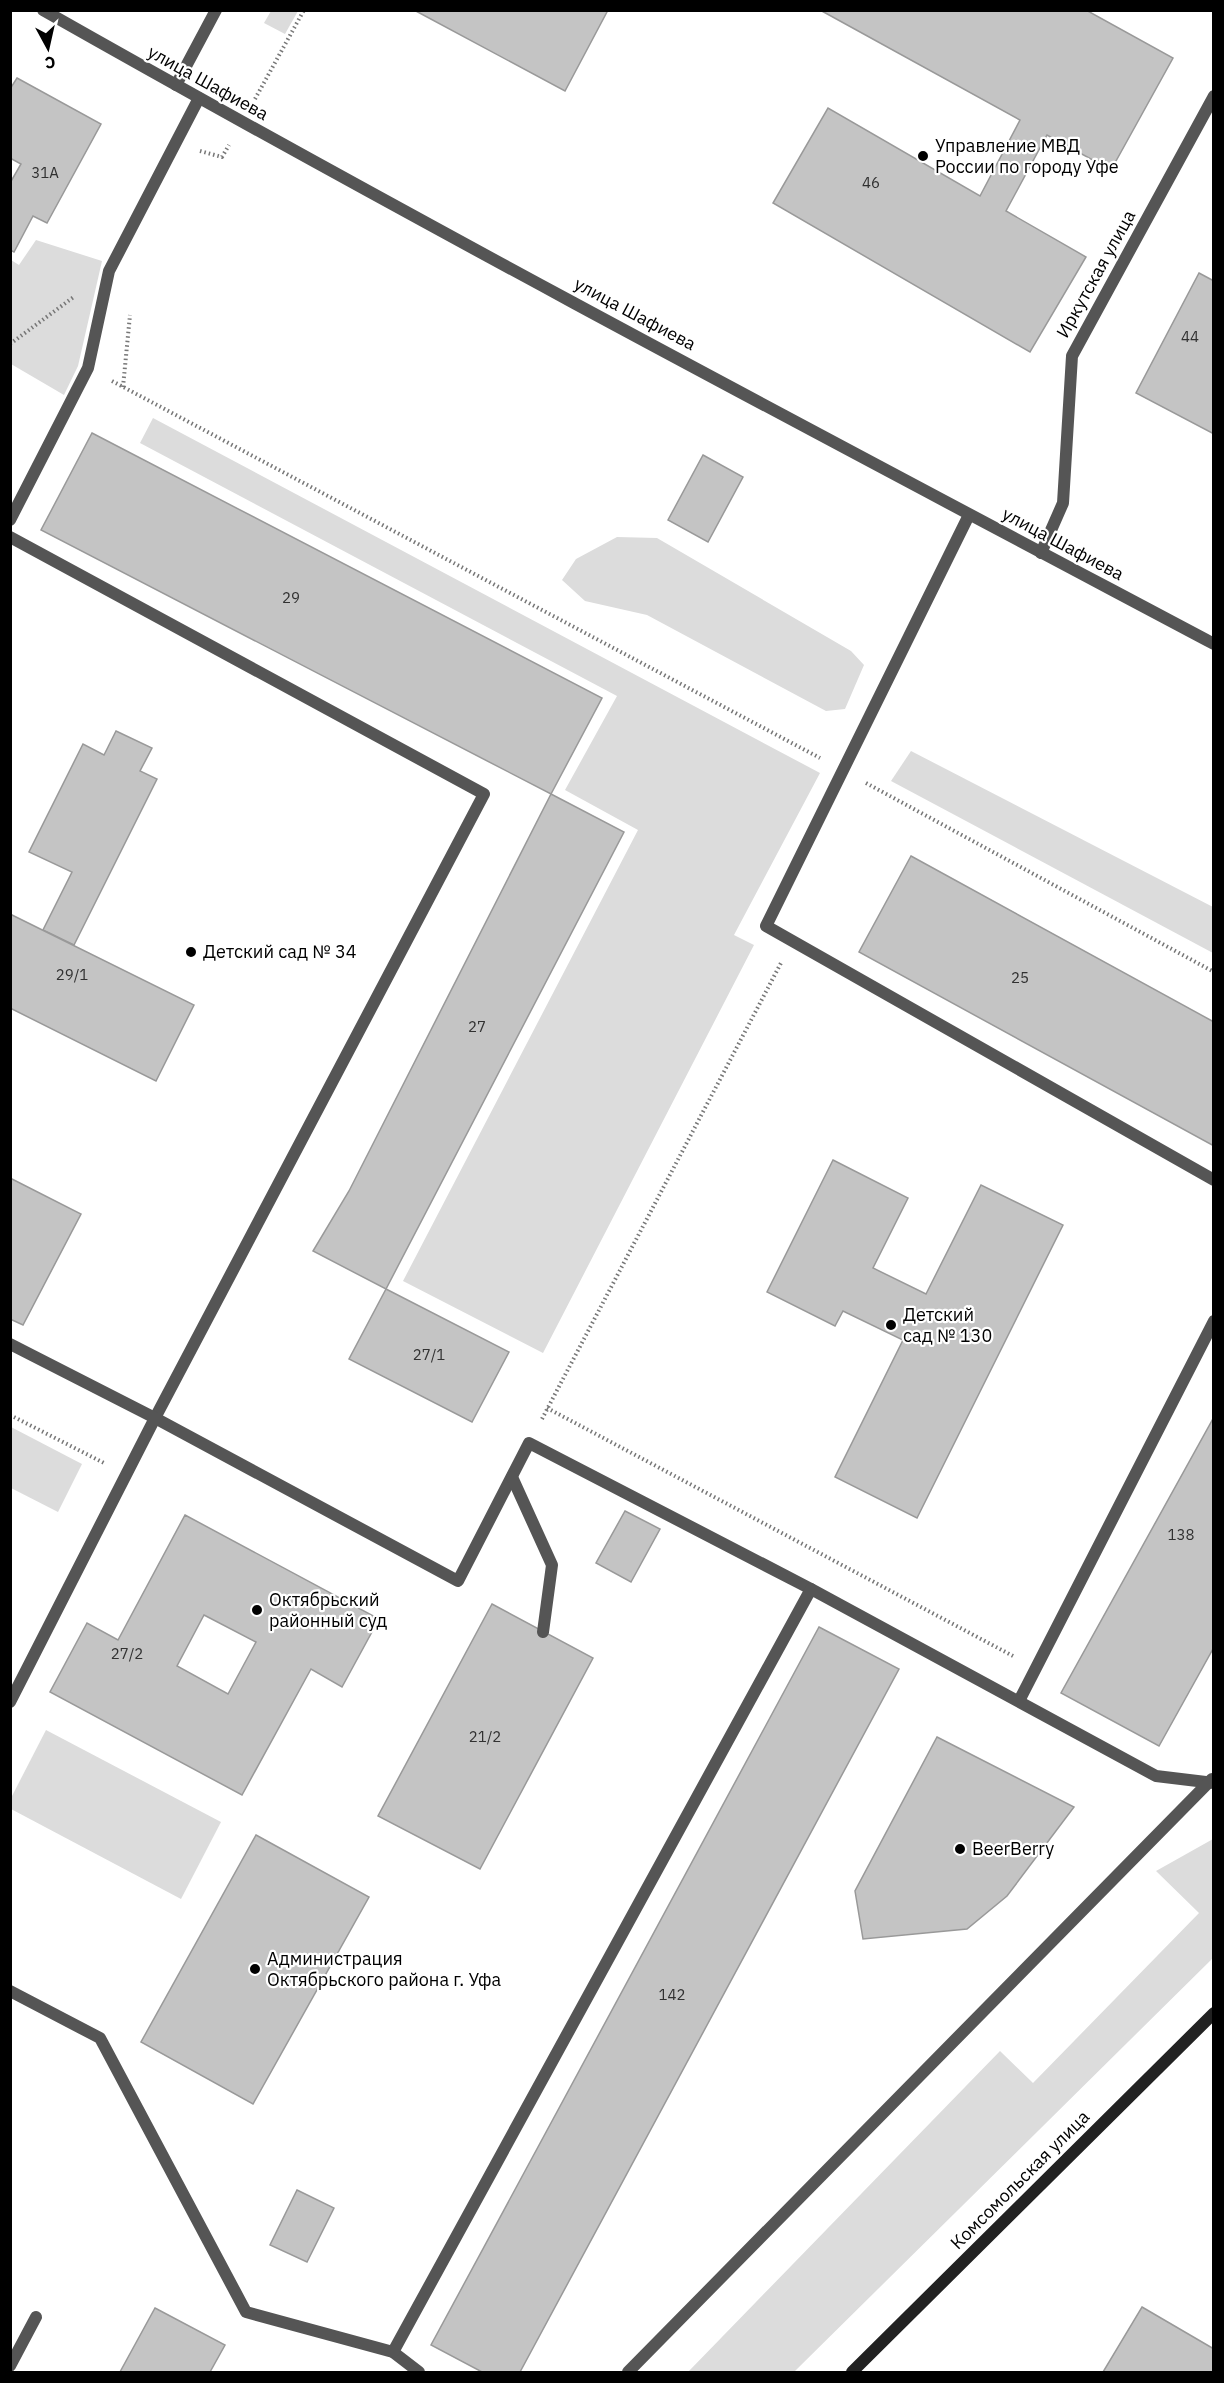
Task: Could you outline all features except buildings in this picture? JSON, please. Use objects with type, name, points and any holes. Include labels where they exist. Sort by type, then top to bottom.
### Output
[{"type":"main road","name":"Комсомольская улица","points":[[852,2373],[1214,2013]]},
{"type":"street","name":"улица Шафиева","points":[[43,10],[243,123],[969,515],[1214,644]]},
{"type":"street","points":[[176,86],[216,10]]},
{"type":"street","name":"Иркутская улица","points":[[1041,553],[1063,503],[1072,356],[1214,96]]},
{"type":"street","points":[[10,520],[88,368],[108,271],[199,98]]},
{"type":"street","points":[[969,515],[766,926],[1214,1180]]},
{"type":"street","points":[[10,537],[484,794],[155,1418],[10,1702]]},
{"type":"street","points":[[1019,1701],[1214,1321]]},
{"type":"street","points":[[10,1344],[155,1418],[458,1581],[529,1443],[811,1589],[1156,1776],[1212,1781]]},
{"type":"street","points":[[512,1477],[552,1565],[543,1632]]},
{"type":"street","points":[[393,2352],[811,1589]]},
{"type":"street","points":[[628,2373],[1212,1781]]},
{"type":"street","points":[[10,1991],[100,2038],[246,2312],[393,2352],[418,2373]]},
{"type":"street","points":[[10,2366],[36,2317]]},
{"type":"path","points":[[243,123],[304,10]]},
{"type":"path","points":[[199,151],[222,157]]},
{"type":"path","points":[[10,344],[108,271]]},
{"type":"path","points":[[123,387],[130,307]]},
{"type":"path","points":[[88,368],[843,770],[1214,972]]},
{"type":"path","points":[[529,1443],[792,941]]},
{"type":"path","points":[[547,1408],[1036,1668]]},
{"type":"path","points":[[10,1415],[126,1474]]},
{"type":"shaded area","points":[[271,11],[298,11],[285,34],[264,23]]},
{"type":"shaded area","points":[[36,240],[102,261],[78,366],[64,395],[11,364],[11,260],[19,265]]},
{"type":"shaded area","points":[[153,418],[820,773],[734,935],[754,945],[543,1353],[403,1281],[638,830],[565,790],[617,696],[140,443]]},
{"type":"shaded area","points":[[617,537],[657,538],[851,651],[864,665],[845,709],[826,711],[647,615],[585,601],[562,580],[576,559]]},
{"type":"shaded area","points":[[911,751],[1213,907],[1213,953],[891,781]]},
{"type":"shaded area","points":[[11,1427],[82,1464],[58,1512],[11,1488]]},
{"type":"shaded area","points":[[46,1730],[221,1822],[181,1899],[11,1809],[11,1798]]},
{"type":"shaded area","points":[[1213,1839],[1213,1958],[794,2372],[688,2372],[1000,2051],[1033,2083],[1199,1913],[1156,1871]]},
{"type":"place","name":"Управление МВД России по городу Уфе","points":[[923,156]]},
{"type":"place","name":"Детский сад № 34","points":[[191,952]]},
{"type":"place","name":"Детский сад № 130","points":[[891,1325]]},
{"type":"place","name":"Октябрьский районный суд","points":[[257,1610]]},
{"type":"place","name":"BeerBerry","points":[[960,1849]]},
{"type":"place","name":"Администрация Октябрьского района г. Уфа","points":[[255,1969]]}]
